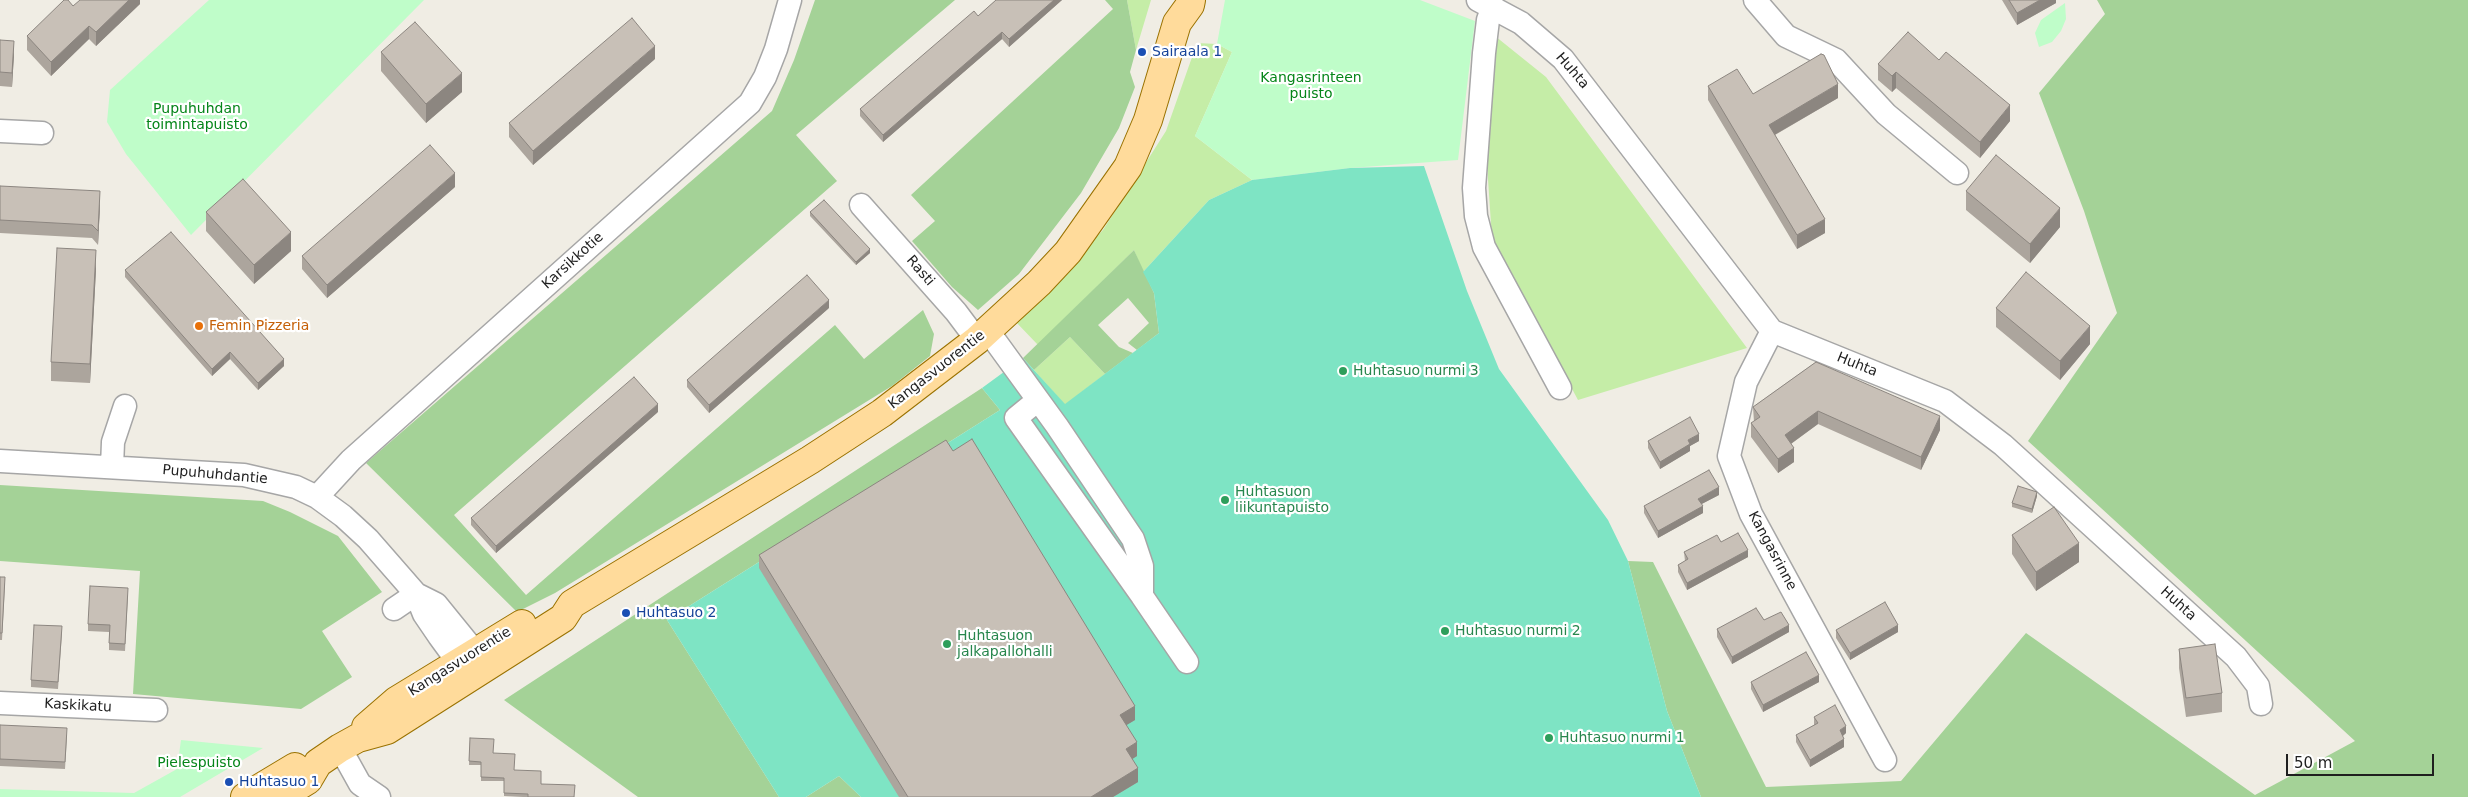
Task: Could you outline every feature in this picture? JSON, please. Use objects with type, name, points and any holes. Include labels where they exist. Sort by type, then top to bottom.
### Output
[{"type":"main road","name":"Kangasvuorentie","points":[[280,797],[308,780],[338,750],[396,701],[470,662],[563,618],[572,604],[810,460],[882,413],[983,335],[1040,283],[1068,252],[1128,167],[1148,120],[1180,8]]},
{"type":"main road","points":[[245,797],[298,765],[338,750]]},
{"type":"street","name":"Karsikkotie","points":[[317,497],[351,460],[750,103],[765,77],[776,49],[790,0]]},
{"type":"street","points":[[1755,0],[1786,36],[1836,60],[1886,114],[1957,173]]},
{"type":"street","points":[[1486,3],[1488,20],[1474,188],[1476,216],[1484,247],[1560,388]]},
{"type":"street","name":"Huhta","points":[[1486,3],[1521,23],[1563,59],[1772,331],[1945,401],[2003,445],[2236,657],[2258,686],[2261,704]]},
{"type":"street","points":[[0,131],[42,133]]},
{"type":"street","name":"Rasti","points":[[861,205],[950,304],[983,335],[1038,400],[1133,539],[1142,566],[1142,596],[1187,662]]},
{"type":"street","name":"Kangasrinne","points":[[1772,331],[1746,382],[1729,456],[1751,514],[1885,760]]},
{"type":"street","points":[[112,467],[113,442],[125,406]]},
{"type":"street","name":"Pupuhuhdantie","points":[[0,461],[244,475],[296,487],[317,497],[343,516],[368,539],[416,594],[424,614],[470,662]]},
{"type":"street","points":[[394,609],[416,594]]},
{"type":"street","name":"Kaskikatu","points":[[0,703],[156,710]]},
{"type":"street","points":[[338,750],[360,784],[379,797]]},
{"type":"green space","name":"Pupuhuhdan toimintapuisto","points":[[209,0],[424,0],[191,235],[126,154],[107,122],[110,90]]},
{"type":"green space","points":[[815,0],[955,0],[796,135],[837,181],[454,515],[526,595],[835,325],[864,359],[923,310],[934,334],[930,356],[892,386],[555,593],[517,612],[366,463],[772,111],[794,60]]},
{"type":"green space","points":[[1105,0],[1127,0],[1136,50],[1130,72],[1135,87],[1119,128],[1081,193],[1019,274],[978,310],[952,287],[912,241],[935,221],[911,195],[1113,9]]},
{"type":"green space","points":[[1127,0],[1151,0],[1136,50]]},
{"type":"green space","name":"Kangasrinteen puisto","points":[[1225,0],[1420,0],[1475,21],[1458,160],[1350,168],[1252,180],[1195,136],[1232,52],[1217,44]]},
{"type":"green space","points":[[2097,0],[2468,0],[2468,797],[1701,797],[1667,711],[1628,561],[1653,562],[1766,787],[1901,781],[2026,633],[2255,795],[2355,741],[2028,441],[2117,313],[2084,211],[2039,93],[2105,14]]},
{"type":"green space","points":[[2065,3],[2066,19],[2061,31],[2052,42],[2039,47],[2035,33],[2041,20]]},
{"type":"green space","points":[[1495,36],[1546,77],[1747,348],[1578,400],[1492,239],[1486,149]]},
{"type":"green space","points":[[1197,43],[1217,44],[1232,52],[1195,136],[1252,180],[1209,200],[1143,272],[1134,250],[1038,345],[1015,321],[1103,230],[1166,131]]},
{"type":"green space","name":"Huhtasuon liikuntapuisto","points":[[1424,166],[1467,291],[1499,369],[1608,520],[1628,561],[1667,711],[1701,797],[861,797],[839,776],[806,797],[779,797],[667,620],[1000,410],[982,388],[1023,358],[1065,404],[1159,333],[1154,293],[1143,272],[1209,200],[1252,180],[1350,168]]},
{"type":"green space","points":[[1134,250],[1154,293],[1159,333],[1137,350],[1128,343],[1149,323],[1128,298],[1098,325],[1119,347],[1133,353],[1105,374],[1070,337],[1034,370],[1023,358]]},
{"type":"green space","points":[[1070,337],[1105,374],[1065,405],[1034,370]]},
{"type":"green space","points":[[982,388],[1000,410],[667,620],[779,797],[638,797],[504,700]]},
{"type":"green space","points":[[0,485],[263,501],[338,536],[382,592],[322,631],[352,677],[301,709],[133,694],[140,571],[0,561]]},
{"type":"green space","name":"Pielespuisto","points":[[181,740],[263,748],[180,797],[0,797],[0,789],[134,793],[177,769]]},
{"type":"green space","points":[[839,776],[861,797],[806,797]]},
{"type":"building","points":[[64,0],[68,0],[73,6],[80,0],[129,0],[96,32],[89,26],[51,62],[27,36]]},
{"type":"building","points":[[996,0],[1054,0],[1009,39],[1002,32],[883,135],[860,109],[974,11],[978,16]]},
{"type":"building","points":[[2009,0],[2040,0],[2017,13]]},
{"type":"building","points":[[632,18],[655,46],[533,151],[509,123]]},
{"type":"building","points":[[415,22],[462,73],[426,104],[381,52]]},
{"type":"building","points":[[1908,32],[1939,60],[1946,52],[2010,105],[1980,142],[1896,72],[1892,76],[1878,64]]},
{"type":"building","points":[[0,40],[14,41],[12,73],[0,72]]},
{"type":"building","points":[[1821,54],[1824,55],[1838,84],[1769,125],[1825,219],[1797,235],[1708,86],[1737,69],[1753,94]]},
{"type":"building","points":[[430,145],[455,173],[327,285],[302,256]]},
{"type":"building","points":[[1996,155],[2060,208],[2030,244],[1966,191]]},
{"type":"building","points":[[243,179],[291,232],[254,265],[206,212]]},
{"type":"building","points":[[0,186],[100,191],[98,231],[92,225],[0,220]]},
{"type":"building","points":[[824,200],[870,249],[856,262],[810,212]]},
{"type":"building","points":[[171,232],[284,359],[258,383],[230,352],[212,369],[125,270]]},
{"type":"building","points":[[57,248],[96,250],[90,364],[51,362]]},
{"type":"building","points":[[2026,272],[2090,326],[2060,361],[1996,308]]},
{"type":"building","points":[[807,275],[829,300],[709,405],[687,380]]},
{"type":"building","points":[[1816,362],[1940,416],[1921,457],[1818,411],[1785,435],[1794,448],[1778,459],[1751,423],[1760,417],[1753,407]]},
{"type":"building","points":[[634,377],[658,404],[496,546],[471,518]]},
{"type":"building","points":[[1690,417],[1699,434],[1688,440],[1690,444],[1660,462],[1648,441]]},
{"type":"building","name":"Huhtasuon jalkapallohalli","points":[[972,439],[1135,706],[1120,715],[1137,742],[1126,749],[1138,768],[1091,797],[908,797],[759,555],[946,440],[953,451]]},
{"type":"building","points":[[1709,470],[1719,487],[1698,499],[1703,506],[1658,531],[1644,506]]},
{"type":"building","points":[[2018,486],[2037,492],[2032,509],[2012,503]]},
{"type":"building","points":[[2054,507],[2079,543],[2036,572],[2012,535]]},
{"type":"building","points":[[1738,533],[1748,550],[1687,583],[1678,565],[1688,559],[1684,552],[1717,535],[1721,542]]},
{"type":"building","points":[[0,577],[5,577],[2,633],[0,633]]},
{"type":"building","points":[[90,586],[128,588],[125,644],[109,643],[110,625],[88,624]]},
{"type":"building","points":[[1885,602],[1898,625],[1850,653],[1836,630]]},
{"type":"building","points":[[1756,608],[1764,620],[1781,612],[1789,625],[1732,657],[1717,629]]},
{"type":"building","points":[[34,625],[62,626],[58,682],[31,680]]},
{"type":"building","points":[[2215,644],[2222,693],[2186,698],[2179,649]]},
{"type":"building","points":[[1806,652],[1819,675],[1763,705],[1751,682]]},
{"type":"building","points":[[1835,705],[1846,726],[1840,730],[1844,739],[1810,760],[1796,735],[1818,723],[1814,717]]},
{"type":"building","points":[[0,725],[67,728],[65,762],[0,759]]},
{"type":"building","points":[[470,738],[494,739],[493,753],[515,754],[514,770],[541,771],[541,784],[575,785],[574,797],[528,797],[528,794],[504,793],[504,778],[481,777],[481,762],[469,761]]},
{"type":"place","name":"Sairaala 1","points":[[1142,52]]},
{"type":"place","name":"Femin Pizzeria","points":[[199,326]]},
{"type":"place","name":"Huhtasuo nurmi 3","points":[[1343,371]]},
{"type":"place","name":"Huhtasuon liikuntapuisto","points":[[1225,500]]},
{"type":"place","name":"Huhtasuo 2","points":[[626,613]]},
{"type":"place","name":"Huhtasuo nurmi 2","points":[[1445,631]]},
{"type":"place","name":"Huhtasuon jalkapallohalli","points":[[947,644]]},
{"type":"place","name":"Huhtasuo nurmi 1","points":[[1549,738]]},
{"type":"place","name":"Huhtasuo 1","points":[[229,782]]}]
